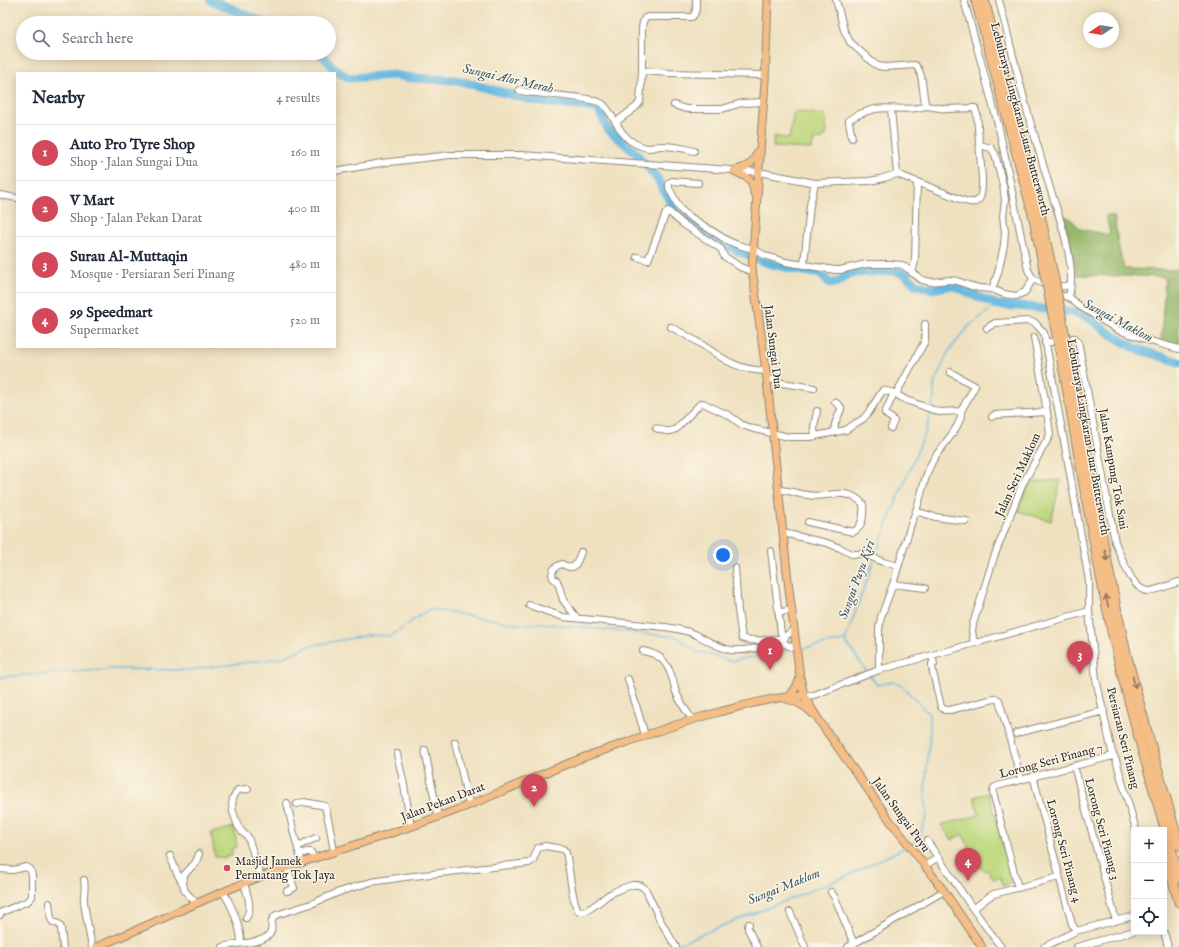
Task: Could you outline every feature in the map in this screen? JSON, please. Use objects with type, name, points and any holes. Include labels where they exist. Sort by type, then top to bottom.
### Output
[{"type":"highway","name":"Lebuhraya Lingkaran Luar Butterworth","points":[[976,0],[1037,216]]},
{"type":"highway","name":"Lebuhraya Lingkaran Luar Butterworth","points":[[984,0],[1037,216],[1069,380],[1096,548],[1114,639],[1133,718],[1149,756],[1179,846]]},
{"type":"highway","name":"Lebuhraya Lingkaran Luar Butterworth","points":[[1149,756],[1179,877]]},
{"type":"highway","points":[[1149,756],[1164,779],[1179,822]]},
{"type":"highway","points":[[1149,756],[1148,787],[1158,827]]},
{"type":"highway","points":[[1167,860],[1179,902]]},
{"type":"main road","name":"Jalan Sungai Dua","points":[[768,0],[753,270],[796,648],[804,696]]},
{"type":"main road","points":[[734,171],[749,166],[755,160],[760,145]]},
{"type":"main road","points":[[734,171],[750,178],[753,185],[756,205]]},
{"type":"main road","points":[[800,677],[798,684],[786,697],[809,710],[822,725]]},
{"type":"main road","name":"Jalan Pekan Darat","points":[[96,947],[244,883],[314,858],[411,827],[469,805],[574,761],[645,735],[692,719],[765,700],[804,696]]},
{"type":"main road","name":"Jalan Sungai Puyu","points":[[804,696],[822,725],[891,822],[944,891],[982,947]]},
{"type":"street","points":[[616,122],[636,107],[640,102],[642,28],[645,18],[692,17],[695,14],[696,0]]},
{"type":"street","points":[[836,0],[844,30],[850,42],[872,62],[878,66],[885,67],[915,65],[918,68],[921,73],[926,106]]},
{"type":"street","points":[[964,0],[999,128],[1024,253],[1028,270],[1033,279],[1051,287],[1057,293],[1068,297],[1118,330],[1179,349]]},
{"type":"street","points":[[999,0],[1027,110],[1061,222],[1071,269],[1070,290],[1068,297]]},
{"type":"street","points":[[642,71],[765,75]]},
{"type":"street","points":[[519,90],[591,99],[604,104],[621,130],[629,140],[635,144],[649,148],[660,146],[680,147],[694,151]]},
{"type":"street","points":[[674,105],[686,109],[722,109],[742,103],[763,102]]},
{"type":"street","points":[[336,171],[381,163],[450,155],[521,155],[759,172],[815,182],[869,181],[897,174],[965,202],[972,204],[979,200],[982,189],[980,145],[975,108],[926,106],[917,109],[875,109],[851,119],[849,122],[852,138]]},
{"type":"street","points":[[891,109],[897,174]]},
{"type":"street","points":[[980,145],[991,148],[995,154],[1003,184],[1005,200],[1003,216],[1005,232],[1004,245],[998,273],[992,289]]},
{"type":"street","points":[[698,182],[677,180],[669,183],[669,188],[680,209],[728,241],[766,256],[789,262],[835,270],[866,264],[902,265],[922,280],[931,282],[949,280],[957,281],[979,288],[992,289],[1004,294],[1016,296],[1025,292],[1033,279]]},
{"type":"street","points":[[804,264],[810,205],[815,182]]},
{"type":"street","points":[[912,273],[915,261],[917,182]]},
{"type":"street","points":[[0,194],[16,198]]},
{"type":"street","points":[[637,258],[648,260],[666,213],[670,212],[683,224],[721,249],[724,256],[740,266],[753,270]]},
{"type":"street","points":[[1051,287],[1063,287],[1070,285]]},
{"type":"street","name":"Persiaran Seri Pinang","points":[[987,328],[996,323],[1028,321],[1035,323],[1044,333],[1089,581],[1089,611],[1096,679],[1114,756],[1135,827]]},
{"type":"street","points":[[891,428],[894,421],[885,413],[925,341],[925,324]]},
{"type":"street","points":[[671,327],[702,344],[724,360],[745,369],[766,375],[782,383],[814,388]]},
{"type":"street","name":"Jalan Seri Maklom","points":[[974,643],[972,631],[973,624],[994,557],[1022,485],[1050,435],[1034,337]]},
{"type":"street","name":"Jalan Kampung Tok Sani","points":[[1046,343],[1072,338],[1075,338],[1078,341],[1116,542],[1126,568],[1136,585],[1141,590],[1149,591],[1179,582]]},
{"type":"street","points":[[878,670],[880,617],[893,584],[921,492],[936,454],[960,421],[962,415],[961,412],[975,386],[950,372]]},
{"type":"street","points":[[656,428],[668,432],[676,429],[700,404],[703,403],[754,430],[789,437],[815,436],[834,433],[846,430],[863,419],[882,390],[895,393],[906,400],[939,412],[961,412]]},
{"type":"street","points":[[834,433],[835,424],[841,408],[835,402]]},
{"type":"street","points":[[815,436],[814,427],[817,411]]},
{"type":"street","points":[[992,417],[994,415],[1047,412]]},
{"type":"street","points":[[779,490],[788,490],[807,496],[849,494],[864,504],[864,516],[861,524],[857,530],[853,532],[808,522]]},
{"type":"street","points":[[916,511],[935,517],[966,521]]},
{"type":"street","points":[[783,534],[827,543],[852,554],[865,554],[898,566]]},
{"type":"street","points":[[771,551],[783,641],[791,648],[796,648]]},
{"type":"street","points":[[576,618],[564,600],[557,581],[553,578],[552,574],[553,569],[557,565],[562,564],[572,568],[581,552]]},
{"type":"street","points":[[734,568],[742,638],[746,640],[783,641]]},
{"type":"street","points":[[893,584],[925,588]]},
{"type":"street","points":[[529,605],[563,617],[670,627],[695,634],[722,648],[732,650],[740,650],[783,641],[794,629]]},
{"type":"street","points":[[778,611],[782,612],[792,610]]},
{"type":"street","points":[[804,696],[814,695],[878,670],[1089,611]]},
{"type":"street","points":[[643,651],[660,656],[668,667],[675,691],[692,719]]},
{"type":"street","points":[[932,655],[934,664],[932,664],[932,668],[941,707],[945,710],[994,699],[999,700],[1021,780]]},
{"type":"street","points":[[628,679],[645,735]]},
{"type":"street","points":[[1016,734],[1104,711]]},
{"type":"street","points":[[455,742],[469,805]]},
{"type":"street","points":[[426,750],[438,817]]},
{"type":"street","points":[[397,754],[411,827]]},
{"type":"street","name":"Lorong Seri Pinang 7","points":[[1018,888],[993,792],[994,788],[1033,776],[1114,756]]},
{"type":"street","name":"Lorong Seri Pinang 3","points":[[1074,766],[1116,921]]},
{"type":"street","name":"Lorong Seri Pinang 4","points":[[1033,776],[1072,924],[1076,931]]},
{"type":"street","points":[[248,789],[238,790],[233,798],[232,805],[238,826],[248,838],[261,877]]},
{"type":"street","points":[[297,804],[304,802],[325,806],[334,852]]},
{"type":"street","points":[[287,804],[302,863]]},
{"type":"street","points":[[298,846],[316,838]]},
{"type":"street","points":[[927,841],[973,909],[1002,947]]},
{"type":"street","points":[[223,947],[230,944],[258,941],[269,935],[272,928],[271,922],[276,915],[311,904],[359,885],[386,879],[529,863],[533,860],[538,848],[545,846],[563,849],[566,853],[574,900],[576,909],[579,912],[582,913],[620,888],[633,884],[639,884],[646,890],[660,920],[674,944]]},
{"type":"street","points":[[300,854],[311,852],[314,858]]},
{"type":"street","points":[[183,884],[184,875],[196,862],[199,854]]},
{"type":"street","points":[[170,856],[185,891],[196,903]]},
{"type":"street","points":[[925,866],[938,857]]},
{"type":"street","points":[[0,870],[13,870],[26,867],[30,869],[32,875],[32,897],[28,901],[2,912],[0,915]]},
{"type":"street","points":[[287,868],[294,888],[287,891]]},
{"type":"street","points":[[973,909],[990,896],[1059,877]]},
{"type":"street","points":[[84,880],[86,888],[84,892],[84,902],[92,947]]},
{"type":"street","points":[[244,883],[249,899],[249,914],[246,918]]},
{"type":"street","points":[[848,947],[944,891]]},
{"type":"street","points":[[223,892],[230,903],[240,932],[241,943]]},
{"type":"street","points":[[830,892],[835,898],[854,944]]},
{"type":"street","points":[[49,903],[51,919],[53,922],[59,924],[61,928],[63,947]]},
{"type":"street","points":[[790,912],[805,947]]},
{"type":"street","points":[[1044,947],[1076,931],[1131,917]]},
{"type":"street","points":[[749,924],[748,929],[757,947]]},
{"type":"street","points":[[1095,927],[1099,940]]},
{"type":"street","points":[[1077,947],[1131,932]]},
{"type":"street","points":[[1165,935],[1168,947]]},
{"type":"green space","points":[[794,112],[825,114],[827,133],[823,139],[814,140],[812,149],[773,147],[774,136],[789,139]]},
{"type":"green space","points":[[1063,215],[1071,219],[1080,229],[1110,235],[1106,215],[1114,216],[1119,249],[1124,269],[1178,270],[1179,267],[1179,346],[1161,341],[1165,277],[1077,275]]},
{"type":"green space","points":[[1061,480],[1051,521],[1018,511],[1029,482]]},
{"type":"green space","points":[[989,793],[1012,880],[1003,886],[1000,877],[994,879],[987,870],[983,871],[962,834],[952,840],[941,825],[979,815],[974,797]]},
{"type":"green space","points":[[234,827],[237,847],[232,848],[232,855],[226,855],[226,858],[215,857],[211,833]]},
{"type":"waterway","name":"Sungai Alor Merah","points":[[211,0],[249,16]]},
{"type":"waterway","name":"Sungai Alor Merah","points":[[327,60],[334,68],[349,78],[393,75],[412,78],[456,80],[536,101],[598,108],[608,129],[636,153],[657,178],[677,214],[714,240],[764,262],[820,274],[831,284],[838,282],[850,273],[894,271],[905,274],[915,284],[932,289],[952,285],[997,305],[1072,312],[1089,318],[1114,336],[1137,349],[1179,362]]},
{"type":"waterway","name":"Sungai Puyu Kiri","points":[[932,407],[934,398],[934,384],[948,352],[970,325],[997,305]]},
{"type":"waterway","name":"Sungai Puyu Kiri","points":[[875,557],[893,509],[926,431],[931,411]]},
{"type":"waterway","name":"Sungai Puyu Kiri","points":[[867,672],[845,641],[874,560]]},
{"type":"waterway","points":[[0,677],[113,669],[187,670],[281,658],[309,646],[369,635],[391,636],[429,609],[524,625],[539,623],[677,637],[696,651],[731,661],[790,650]]},
{"type":"waterway","points":[[804,648],[844,641]]},
{"type":"waterway","name":"Sungai Puyu Kiri","points":[[870,675],[877,685],[892,682],[901,685],[929,714],[930,729],[925,792],[927,815],[918,840],[914,842]]},
{"type":"waterway","name":"Sungai Maklom","points":[[677,944],[845,877],[906,847]]},
{"type":"place","name":"Auto Pro Tyre Shop","points":[[770,670]]},
{"type":"place","name":"Surau Al-Muttaqin","points":[[1080,674]]},
{"type":"place","name":"V Mart","points":[[534,807]]},
{"type":"place","name":"Masjid Jamek Permatang Tok Jaya","points":[[227,868]]},
{"type":"place","name":"99 Speedmart","points":[[968,881]]}]
